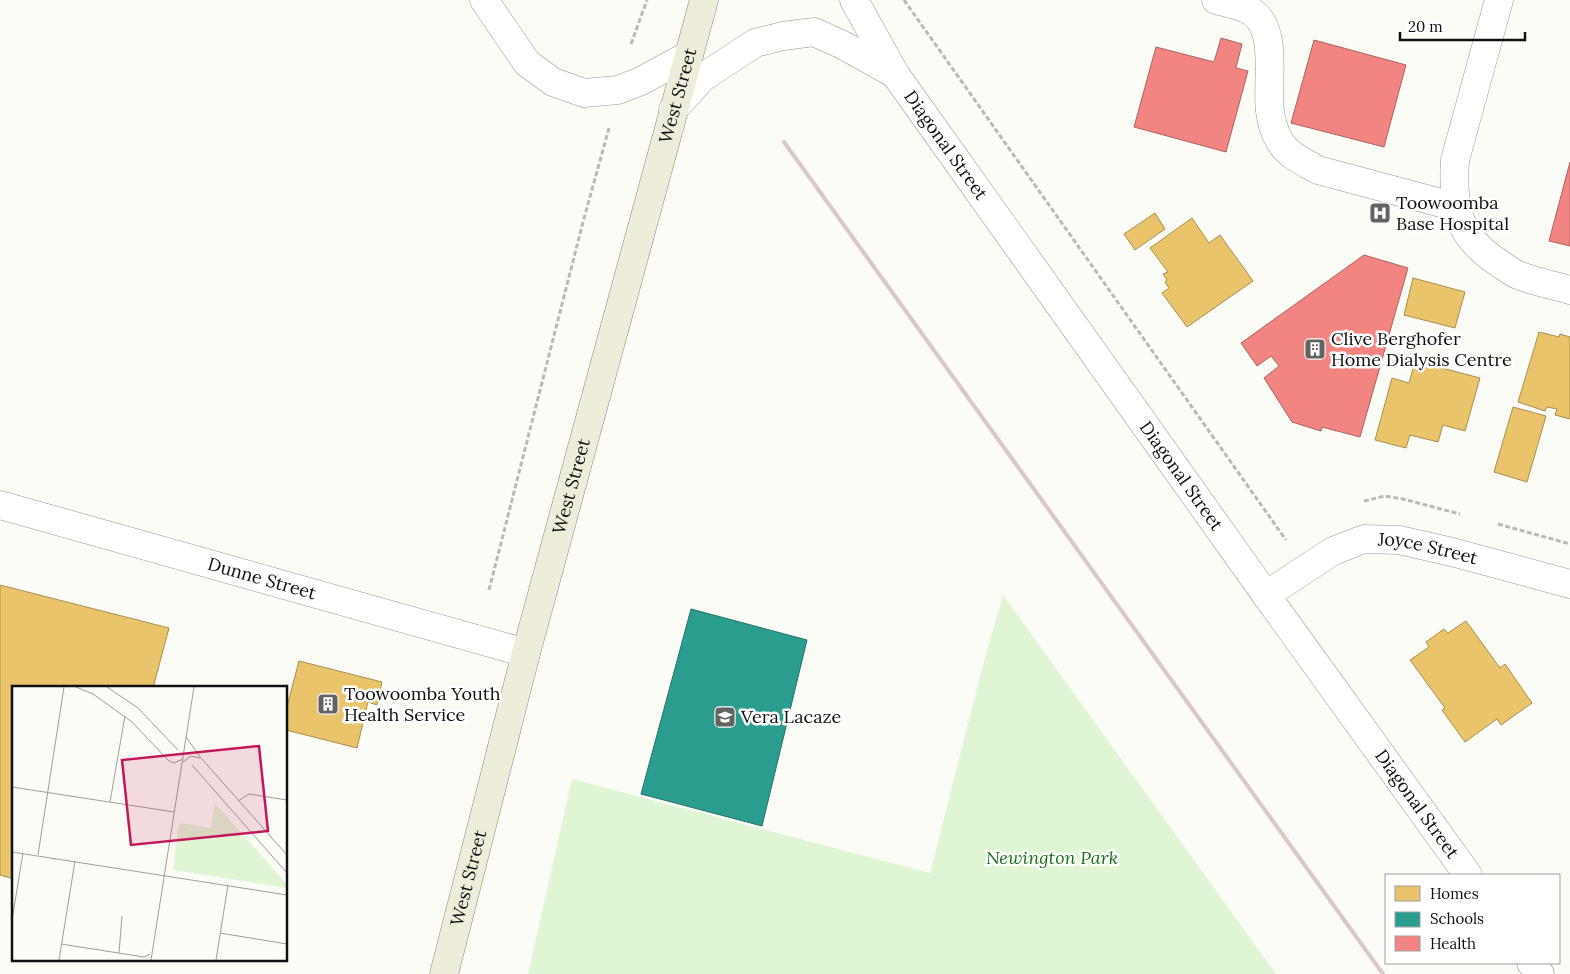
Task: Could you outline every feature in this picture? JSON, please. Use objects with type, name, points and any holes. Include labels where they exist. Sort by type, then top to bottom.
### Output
[{"type":"main road","name":"West Street","points":[[444,974],[526,653],[704,0]]},
{"type":"street","name":"Diagonal Street","points":[[854,0],[895,74],[1467,874]]},
{"type":"street","points":[[1216,0],[1252,12],[1263,26],[1269,49],[1270,110],[1279,141],[1288,151],[1318,170],[1456,207]]},
{"type":"street","points":[[1498,0],[1455,160],[1456,207],[1460,220],[1470,238],[1490,258],[1517,275],[1570,290]]},
{"type":"street","points":[[488,5],[527,63],[553,82],[584,93],[618,90],[641,81],[689,55]]},
{"type":"street","name":"Diagonal Street","points":[[673,110],[702,78],[755,43],[784,36],[814,32],[843,45],[895,74]]},
{"type":"street","name":"Dunne Street","points":[[0,505],[526,653]]},
{"type":"street","name":"Joyce Street","points":[[1266,595],[1332,551],[1364,539],[1400,540],[1570,584]]},
{"type":"path","points":[[489,590],[583,222],[614,110],[622,72],[646,0]]},
{"type":"path","points":[[904,0],[1284,537]]},
{"type":"green space","name":"Newington Park","points":[[1003,595],[1276,974],[528,974],[572,779],[930,873],[983,665]]},
{"type":"building: Homes","points":[[1155,213],[1165,229],[1135,250],[1124,234]]},
{"type":"building: Homes","points":[[1192,218],[1209,243],[1220,235],[1253,281],[1187,327],[1162,293],[1169,288],[1163,274],[1168,272],[1150,248]]},
{"type":"building: Homes","points":[[1413,278],[1465,292],[1455,328],[1404,315]]},
{"type":"building: Homes","points":[[1539,332],[1559,337],[1560,334],[1570,337],[1570,419],[1555,415],[1557,409],[1547,407],[1545,411],[1518,402]]},
{"type":"building: Homes","points":[[1415,361],[1480,378],[1465,431],[1443,425],[1438,442],[1410,435],[1406,448],[1375,440],[1392,378],[1409,383]]},
{"type":"building: Homes","points":[[1513,407],[1546,416],[1527,482],[1494,472]]},
{"type":"building: Homes","points":[[0,585],[169,628],[154,686],[12,686],[12,878],[0,875]]},
{"type":"building: Homes","points":[[1466,621],[1500,668],[1505,664],[1532,703],[1501,725],[1497,719],[1465,742],[1442,710],[1445,708],[1410,660],[1429,647],[1426,642],[1444,629],[1448,633]]},
{"type":"building: Homes","name":"Toowoomba Youth Health Service","points":[[299,661],[382,682],[377,705],[368,702],[357,748],[288,731],[288,702]]},
{"type":"building: Schools","name":"Vera Lacaze","points":[[691,609],[807,640],[762,826],[641,794]]},
{"type":"building: Health","points":[[1221,38],[1242,44],[1236,68],[1248,71],[1226,152],[1134,127],[1156,47],[1214,62]]},
{"type":"building: Health","points":[[1314,40],[1406,65],[1384,147],[1291,123]]},
{"type":"building: Health","points":[[1570,162],[1570,246],[1549,241]]},
{"type":"building: Health","name":"Clive Berghofer Home Dialysis Centre","points":[[1364,255],[1408,268],[1360,437],[1322,427],[1321,431],[1292,422],[1264,378],[1279,366],[1271,356],[1257,366],[1241,343]]},
{"type":"railway","points":[[784,142],[1383,974]]},
{"type":"place","name":"Toowoomba Base Hospital","points":[[1380,213]]},
{"type":"place","name":"Clive Berghofer Home Dialysis Centre","points":[[1315,349]]},
{"type":"place","name":"Toowoomba Youth Health Service","points":[[328,704]]},
{"type":"place","name":"Vera Lacaze","points":[[725,717]]}]
